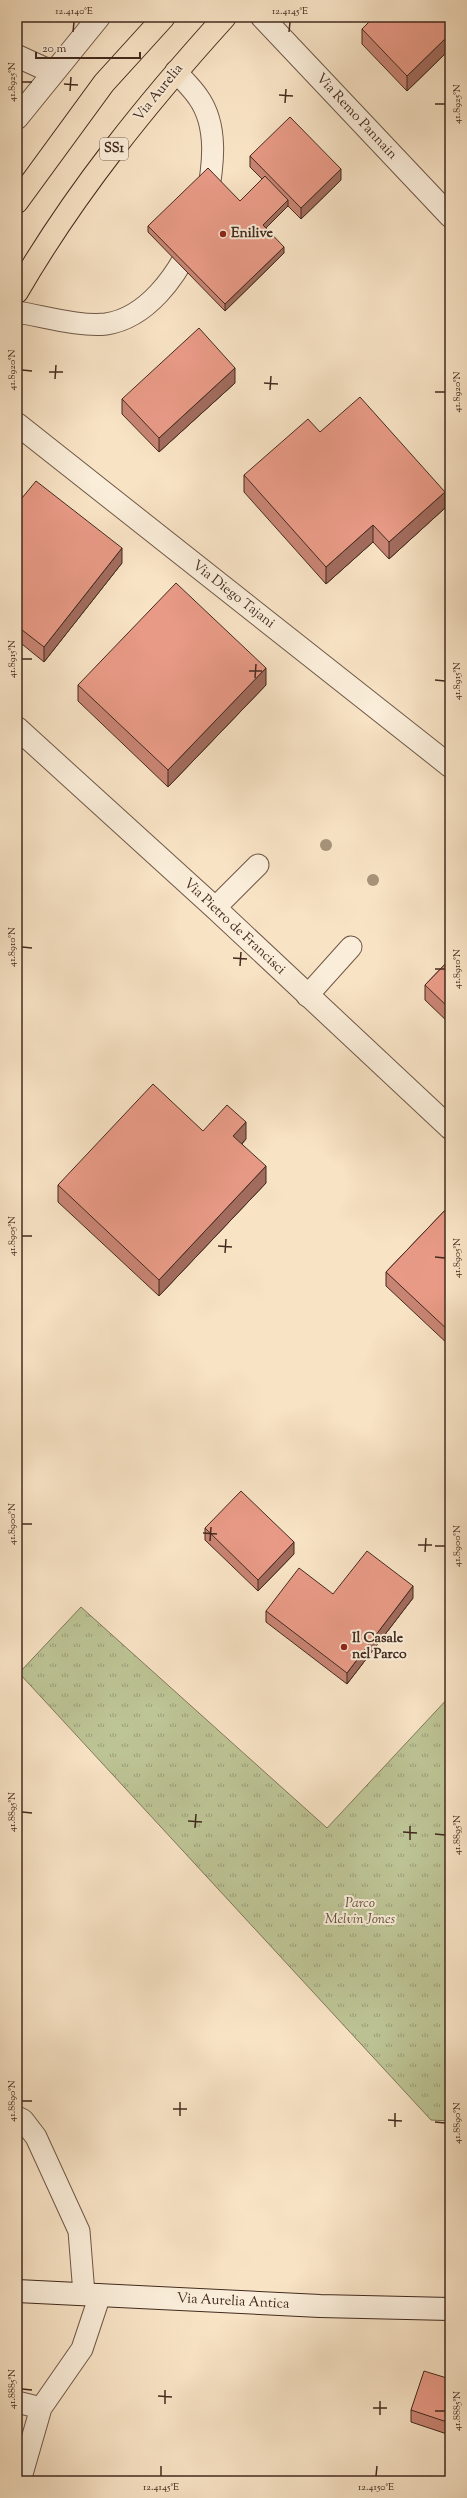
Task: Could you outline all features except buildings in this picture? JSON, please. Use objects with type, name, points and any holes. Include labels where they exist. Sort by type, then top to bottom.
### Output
[{"type":"main road","points":[[17,202],[104,83],[164,17]]},
{"type":"main road","name":"Via Aurelia","points":[[17,292],[33,264],[94,177],[176,72],[225,17]]},
{"type":"street","points":[[17,118],[52,72],[99,17]]},
{"type":"street","name":"Via Remo Pannain","points":[[262,17],[450,216]]},
{"type":"street","points":[[17,56],[52,72]]},
{"type":"street","name":"Via Diego Tajani","points":[[17,424],[450,766]]},
{"type":"street","name":"Via Pietro de Francisci","points":[[17,728],[215,908],[307,996],[450,1128]]},
{"type":"street","name":"Via Aurelia Antica","points":[[17,2291],[450,2309]]},
{"type":"lane","points":[[17,312],[105,324],[127,318],[147,305],[176,272],[202,221],[213,165],[211,132],[199,98],[176,72]]},
{"type":"lane","points":[[215,908],[258,865]]},
{"type":"lane","points":[[307,996],[351,947]]},
{"type":"lane","points":[[17,2117],[23,2120],[36,2137],[79,2231],[92,2295],[82,2349],[41,2408],[20,2481]]},
{"type":"lane","points":[[17,2402],[41,2408]]},
{"type":"green space","name":"Parco Melvin Jones","points":[[81,1607],[327,1828],[450,1696],[450,2121],[431,2120],[19,1673]]},
{"type":"place","name":"Enilive","points":[[223,234]]},
{"type":"place","name":"Il Casale nel Parco","points":[[344,1647]]}]
